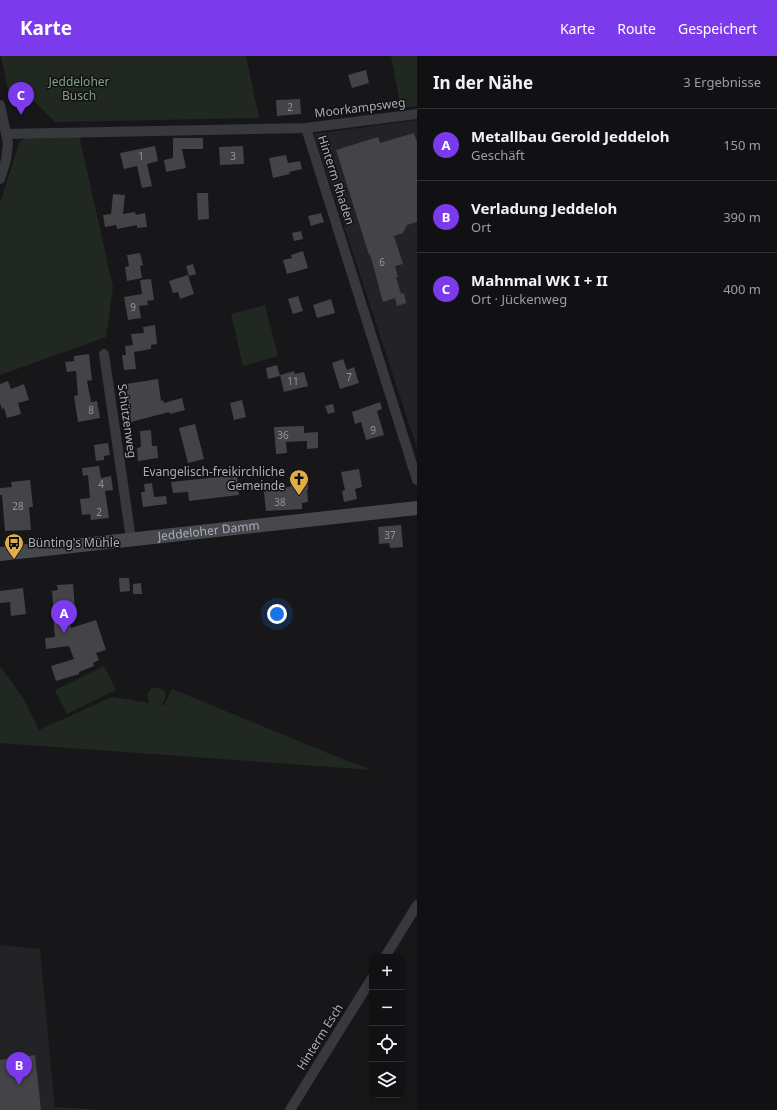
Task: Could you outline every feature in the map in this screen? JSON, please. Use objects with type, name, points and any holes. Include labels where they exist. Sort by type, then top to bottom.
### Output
[{"type":"main road","name":"Jeddeloher Damm","points":[[0,554],[417,508]]},
{"type":"street","points":[[0,105],[8,143],[6,160],[0,179]]},
{"type":"street","name":"Moorkampsweg","points":[[306,128],[417,114]]},
{"type":"street","name":"Hinterm Rhaden","points":[[6,134],[306,128],[417,480]]},
{"type":"street","name":"Schützenweg","points":[[104,354],[131,539]]},
{"type":"street","points":[[387,954],[417,905]]},
{"type":"street","name":"Hinterm Esch","points":[[290,1110],[369,983]]},
{"type":"shaded area","points":[[417,120],[417,448],[314,134]]},
{"type":"shaded area","points":[[0,945],[40,949],[55,1110],[0,1110]]},
{"type":"green space","name":"Jeddeloher Busch","points":[[1,56],[246,56],[259,118],[55,122],[35,102],[11,104]]},
{"type":"green space","points":[[391,56],[417,56],[417,106],[401,108]]},
{"type":"green space","points":[[79,135],[113,287],[106,337],[0,375],[0,203],[20,141],[30,136]]},
{"type":"green space","points":[[265,305],[278,356],[243,366],[231,314]]},
{"type":"green space","points":[[0,666],[23,698],[39,730],[112,697],[150,703],[148,696],[149,691],[153,688],[158,688],[165,693],[165,698],[161,705],[164,705],[172,689],[372,770],[0,743]]},
{"type":"green space","points":[[104,666],[116,690],[67,714],[55,690]]},
{"type":"green space","points":[[55,1107],[103,1110],[55,1110]]},
{"type":"building","points":[[366,70],[369,83],[352,88],[348,75]]},
{"type":"building","points":[[300,99],[301,114],[277,116],[276,100]]},
{"type":"building","points":[[414,133],[417,142],[417,222],[407,225],[403,233],[394,236],[403,264],[395,266],[398,277],[396,277],[401,294],[404,293],[406,303],[397,306],[395,298],[383,302],[370,254],[369,255],[336,150],[378,137],[380,143]]},
{"type":"building","points":[[173,138],[203,138],[203,149],[182,149],[186,168],[166,172],[164,160],[173,158]]},
{"type":"building","points":[[155,146],[158,161],[147,164],[152,186],[142,188],[137,166],[124,169],[120,153]]},
{"type":"building","points":[[243,146],[244,164],[220,165],[219,147]]},
{"type":"building","points":[[286,155],[288,163],[300,161],[302,169],[289,172],[290,174],[273,178],[269,158]]},
{"type":"building","points":[[197,193],[208,193],[209,219],[198,220]]},
{"type":"building","points":[[113,194],[125,195],[123,214],[135,212],[136,215],[145,213],[147,227],[137,228],[137,225],[117,229],[116,225],[105,227],[103,215],[111,214]]},
{"type":"building","points":[[321,213],[324,222],[311,226],[308,216]]},
{"type":"building","points":[[301,231],[303,239],[294,241],[292,233]]},
{"type":"building","points":[[303,251],[308,268],[287,274],[283,260],[292,258],[291,255]]},
{"type":"building","points":[[140,253],[143,265],[140,266],[142,278],[127,281],[125,267],[129,266],[127,255]]},
{"type":"building","points":[[193,264],[196,274],[189,276],[186,266]]},
{"type":"building","points":[[188,275],[194,294],[180,299],[178,292],[173,293],[169,281]]},
{"type":"building","points":[[151,279],[154,300],[147,301],[148,305],[139,306],[141,318],[128,320],[124,297],[142,294],[140,280]]},
{"type":"building","points":[[298,296],[303,311],[293,314],[288,299]]},
{"type":"building","points":[[331,299],[335,313],[317,318],[313,305]]},
{"type":"building","points":[[155,325],[157,344],[151,345],[151,349],[134,352],[136,369],[124,370],[122,355],[126,355],[125,346],[133,345],[131,334],[144,333],[143,327]]},
{"type":"building","points":[[89,354],[92,380],[87,381],[91,402],[97,401],[100,418],[78,422],[74,396],[78,395],[76,371],[67,372],[65,362],[74,361],[74,356]]},
{"type":"building","points":[[343,359],[347,370],[354,367],[359,383],[340,389],[332,363]]},
{"type":"building","points":[[277,365],[280,376],[268,379],[266,368]]},
{"type":"building","points":[[294,371],[295,374],[304,372],[308,386],[284,392],[280,375]]},
{"type":"building","points":[[158,379],[161,401],[163,400],[164,403],[182,398],[185,410],[170,414],[169,412],[131,422],[126,384]]},
{"type":"building","points":[[8,381],[11,389],[24,384],[29,400],[18,403],[21,414],[7,418],[4,408],[2,409],[0,403],[0,384]]},
{"type":"building","points":[[242,400],[246,417],[234,420],[230,403]]},
{"type":"building","points":[[380,402],[382,409],[377,411],[384,435],[366,440],[361,422],[355,424],[352,412]]},
{"type":"building","points":[[333,404],[335,412],[328,414],[325,406]]},
{"type":"building","points":[[195,424],[204,459],[188,463],[179,428]]},
{"type":"building","points":[[304,426],[304,433],[318,432],[318,448],[307,449],[307,441],[286,442],[287,453],[276,454],[274,427]]},
{"type":"building","points":[[151,430],[152,446],[157,446],[158,458],[138,461],[137,448],[141,447],[140,431]]},
{"type":"building","points":[[108,443],[110,455],[104,456],[104,460],[96,461],[94,445]]},
{"type":"building","points":[[99,466],[101,478],[111,476],[113,490],[105,491],[109,518],[91,520],[90,514],[82,515],[80,499],[90,498],[88,475],[83,476],[82,468]]},
{"type":"building","points":[[359,469],[362,487],[355,489],[357,499],[344,502],[342,491],[345,490],[341,472]]},
{"type":"building","points":[[237,475],[239,495],[189,501],[188,492],[173,493],[171,482]]},
{"type":"building","points":[[30,480],[33,507],[29,507],[31,530],[5,531],[0,488],[12,487],[11,482]]},
{"type":"building","points":[[308,482],[308,502],[302,503],[302,509],[266,511],[263,485],[270,484],[271,489],[290,487]]},
{"type":"building","points":[[152,483],[154,497],[166,496],[167,504],[143,507],[141,492],[145,492],[144,484]]},
{"type":"building","points":[[401,525],[403,547],[390,548],[389,543],[379,544],[378,527]]},
{"type":"building","points":[[119,578],[129,578],[130,591],[120,592]]},
{"type":"building","points":[[141,583],[142,594],[133,594],[133,584]]},
{"type":"building","points":[[73,584],[75,609],[69,610],[71,628],[96,620],[106,650],[96,653],[99,660],[93,663],[94,666],[79,672],[79,674],[56,681],[51,666],[74,659],[69,646],[46,649],[45,638],[55,637],[52,591],[58,590],[57,585]]},
{"type":"building","points":[[23,588],[26,614],[11,616],[10,602],[0,603],[0,591]]},
{"type":"building","points":[[35,1055],[41,1110],[0,1110],[0,1060]]},
{"type":"place","name":"Mahnmal WK I + II","points":[[21,115]]},
{"type":"place","name":"Evangelisch-freikirchliche Gemeinde","points":[[299,496]]},
{"type":"place","name":"Bünting's Mühle","points":[[14,560]]},
{"type":"place","name":"Metallbau Gerold Jeddeloh","points":[[64,633]]},
{"type":"place","name":"Verladung Jeddeloh","points":[[19,1085]]}]
